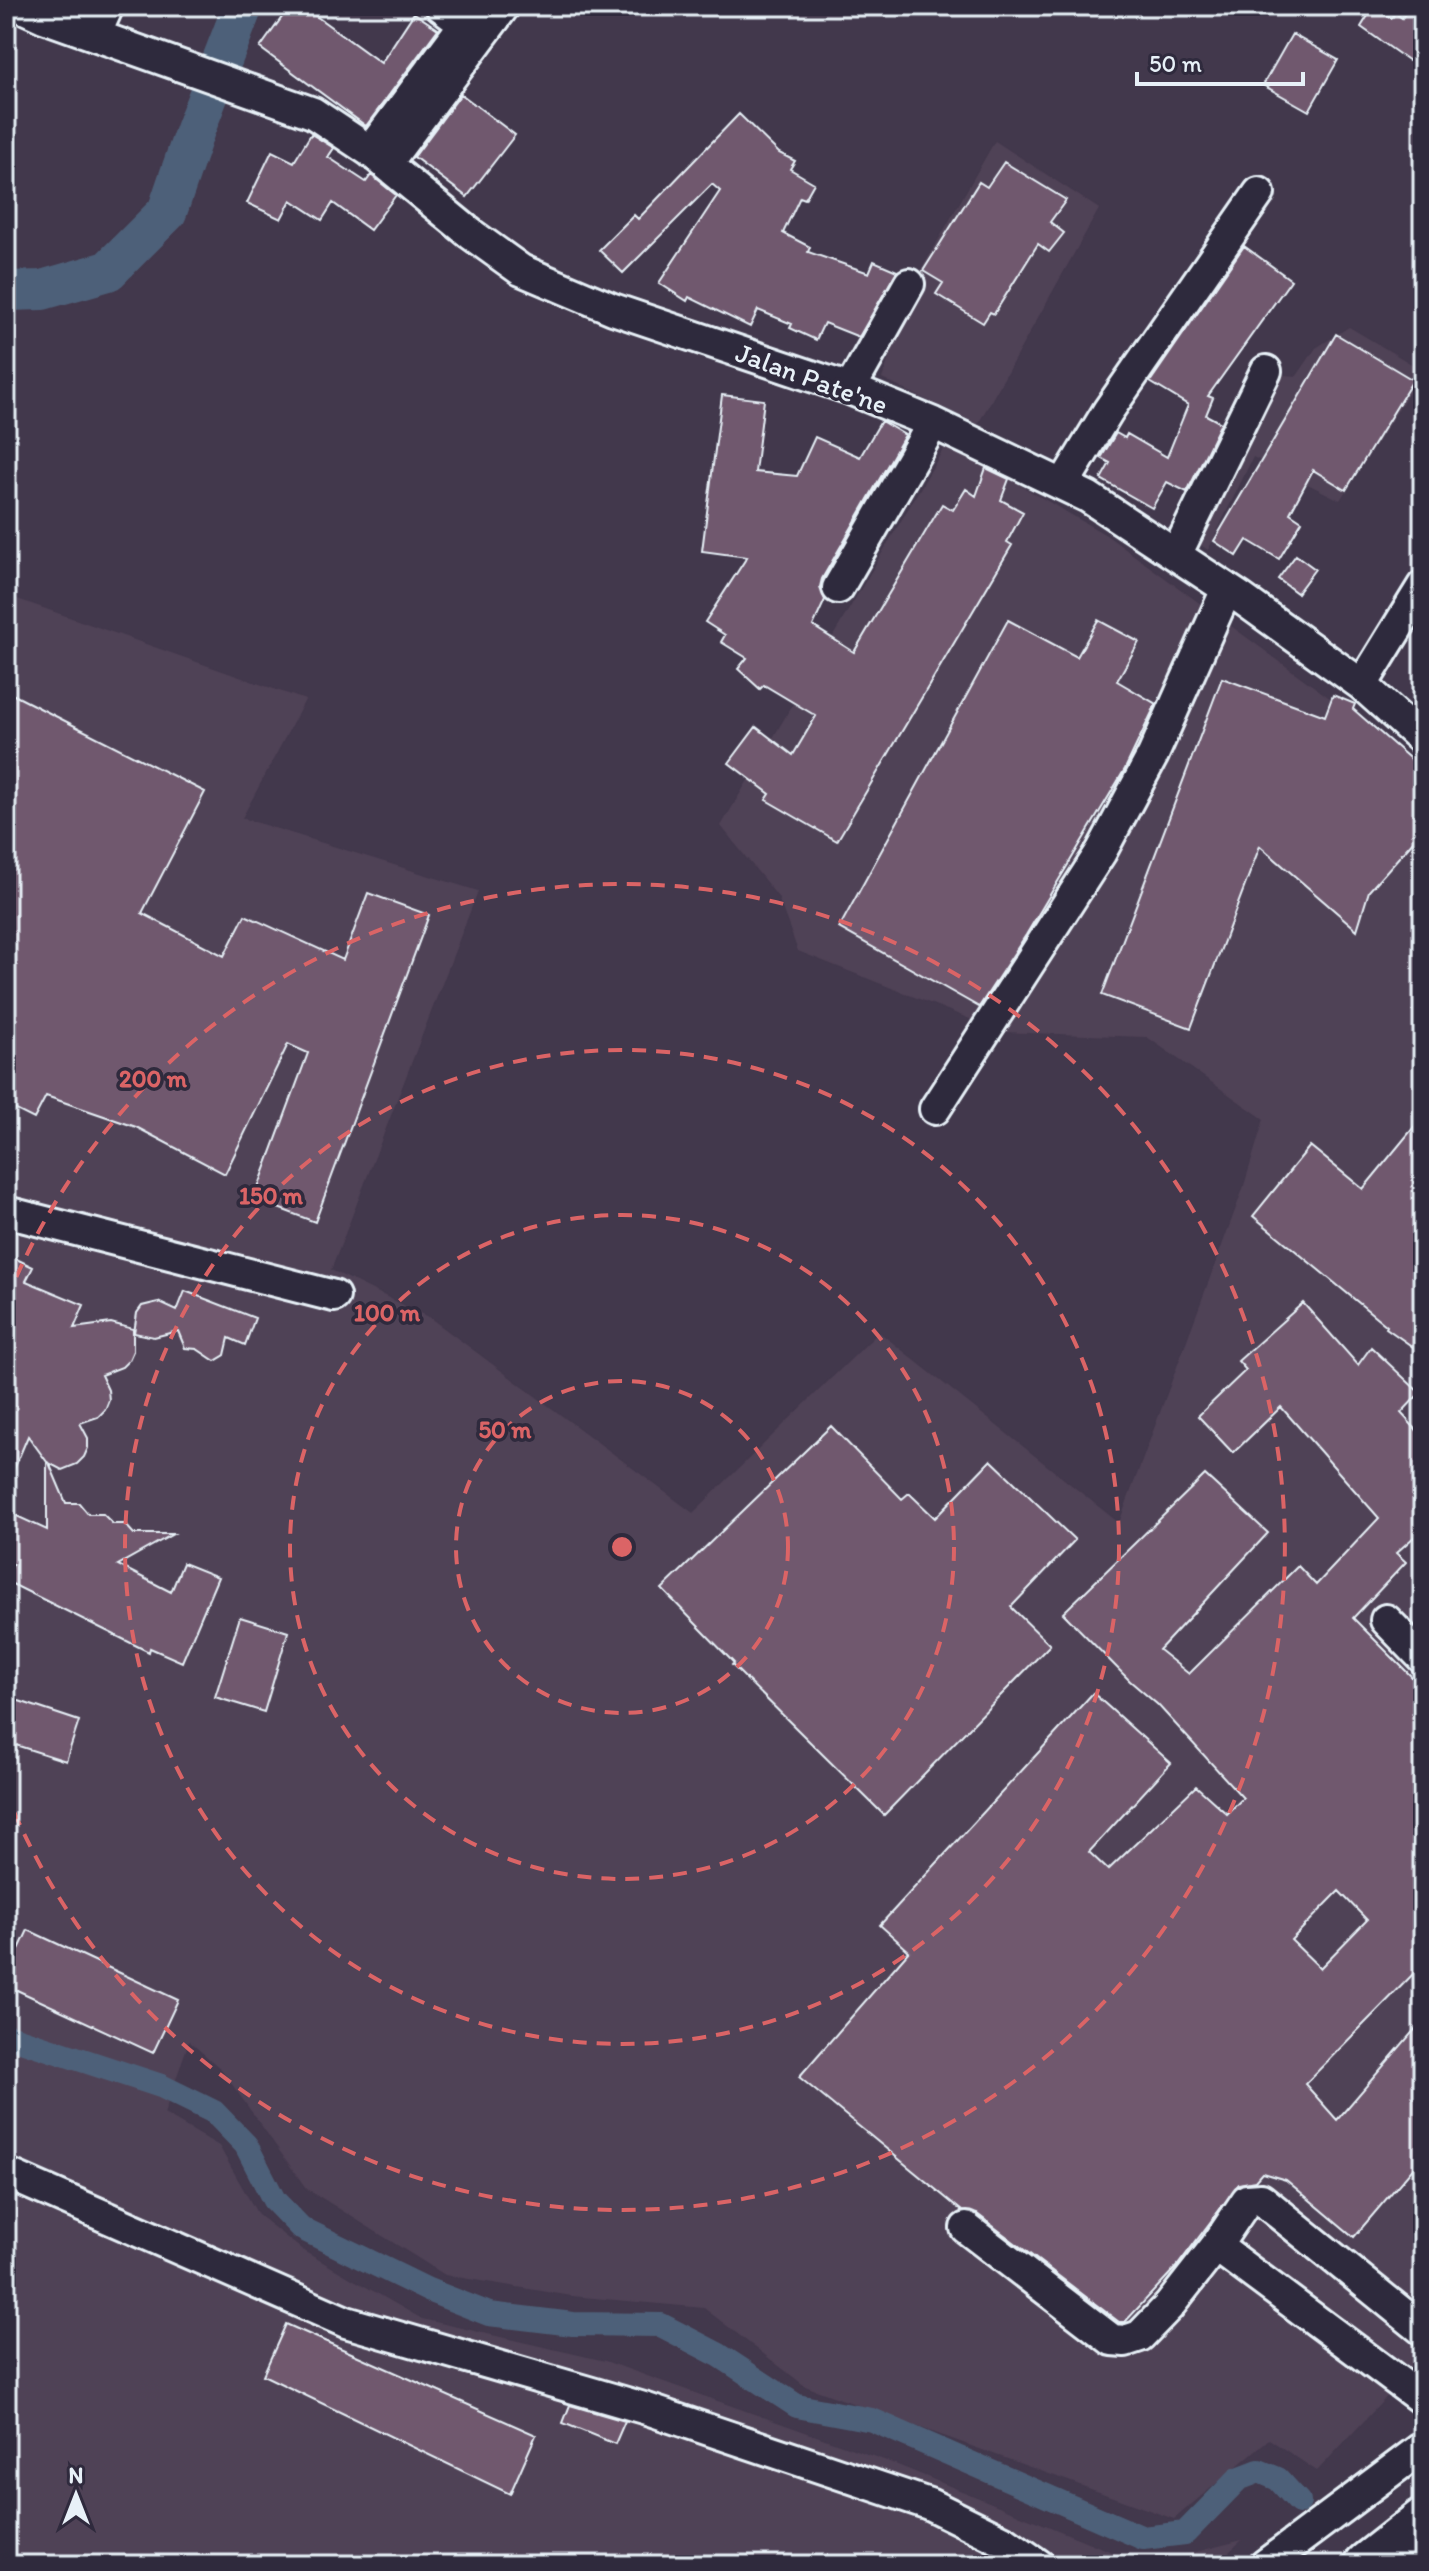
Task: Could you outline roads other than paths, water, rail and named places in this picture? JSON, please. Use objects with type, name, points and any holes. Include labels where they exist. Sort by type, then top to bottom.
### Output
[{"type":"highway","points":[[1367,2565],[1423,2521]]},
{"type":"street","name":"Jalan Pate'ne","points":[[20,6],[313,113],[378,158],[471,234],[521,270],[613,309],[850,389],[933,423],[1088,497],[1227,589],[1362,685],[1423,740]]},
{"type":"street","points":[[95,35],[108,6]]},
{"type":"street","points":[[378,158],[504,6]]},
{"type":"street","points":[[378,158],[461,12]]},
{"type":"street","points":[[1063,485],[1108,411],[1259,193]]},
{"type":"street","points":[[850,389],[909,284]]},
{"type":"street","points":[[1176,555],[1266,371]]},
{"type":"street","points":[[838,588],[933,423]]},
{"type":"street","points":[[1362,685],[1423,586]]},
{"type":"street","points":[[935,1109],[1101,852],[1153,755],[1227,589]]},
{"type":"street","points":[[6,1212],[334,1296]]},
{"type":"street","points":[[1386,1620],[1423,1658]]},
{"type":"street","points":[[6,2173],[346,2322],[647,2409],[929,2504],[1006,2542],[1039,2565]]},
{"type":"street","points":[[966,2228],[1112,2340],[1125,2341],[1140,2336],[1169,2306],[1247,2200],[1261,2199],[1423,2330]]},
{"type":"street","points":[[1216,2246],[1423,2400]]},
{"type":"street","points":[[1265,2565],[1423,2447]]},
{"type":"waterway","points":[[6,291],[42,290],[108,271],[167,212],[243,6]]},
{"type":"waterway","points":[[6,2035],[161,2086],[214,2112],[246,2145],[274,2200],[301,2228],[428,2290],[489,2314],[573,2324],[661,2325],[719,2355],[797,2406],[872,2420],[1143,2538],[1185,2533],[1238,2479],[1259,2471],[1278,2479],[1299,2502]]}]
